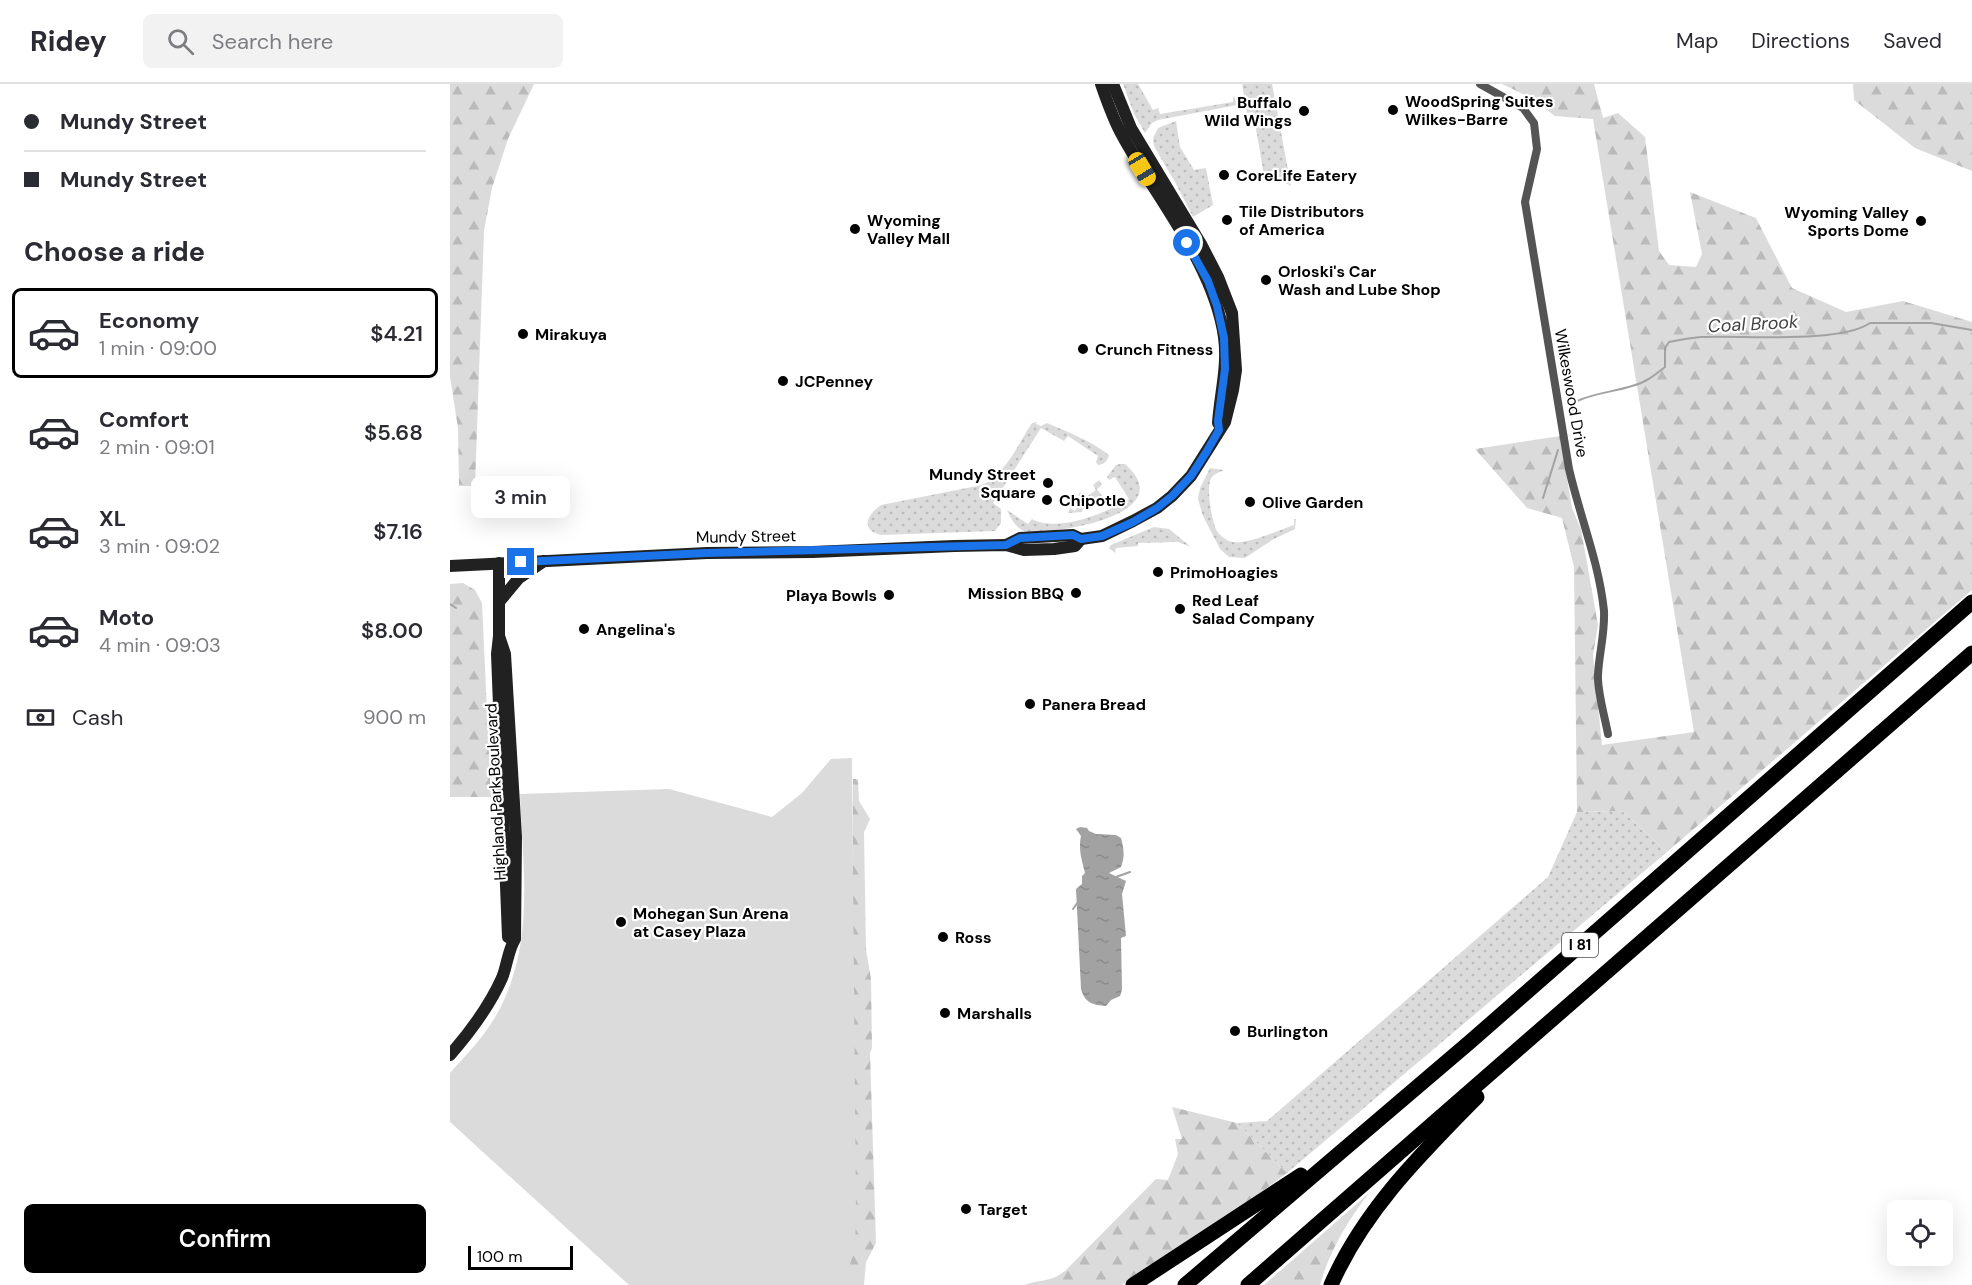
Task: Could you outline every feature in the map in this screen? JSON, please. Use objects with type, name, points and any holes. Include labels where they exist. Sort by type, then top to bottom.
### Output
[{"type":"highway","name":"I 81","points":[[1185,1285],[1471,1041],[1972,602]]},
{"type":"highway","name":"I 81","points":[[1248,1285],[1972,653]]},
{"type":"highway","points":[[1331,1285],[1355,1238],[1383,1198],[1415,1160],[1477,1097],[1651,933]]},
{"type":"highway","points":[[1133,1285],[1353,1140]]},
{"type":"main road","name":"Mundy Street","points":[[1101,84],[1121,133],[1198,262],[1217,306],[1224,338],[1225,369],[1218,421],[1219,430]]},
{"type":"main road","name":"Mundy Street","points":[[450,566],[706,553],[1006,545],[1024,550],[1054,549],[1076,546],[1081,539],[1102,536],[1157,508],[1191,476],[1225,422],[1236,370],[1232,313],[1218,277],[1201,244],[1131,128],[1113,84]]},
{"type":"main road","points":[[499,602],[519,578],[544,561]]},
{"type":"main road","name":"Highland Park Boulevard","points":[[450,1055],[474,1027],[493,998],[515,939],[516,837],[505,654],[499,636],[499,563]]},
{"type":"street","name":"Wilkeswood Drive","points":[[1480,84],[1523,108],[1534,123],[1537,149],[1525,202],[1569,469],[1593,551],[1604,610],[1605,634],[1598,676],[1608,734]]},
{"type":"green space","points":[[450,84],[534,84],[508,139],[492,188],[484,231],[475,486],[459,486],[458,428],[450,377]]},
{"type":"green space","points":[[1123,84],[1138,84],[1153,110],[1158,108],[1160,114],[1233,102],[1234,96],[1237,105],[1158,120],[1152,123],[1145,133],[1134,114]]},
{"type":"green space","points":[[1242,84],[1272,84],[1291,186],[1272,176],[1259,182],[1263,169],[1253,112],[1247,113]]},
{"type":"green space","points":[[1502,84],[1594,84],[1603,118],[1618,113],[1645,137],[1659,251],[1669,265],[1696,267],[1702,254],[1690,192],[1756,218],[1792,288],[1846,312],[1903,301],[1972,322],[1972,590],[1667,852],[1622,811],[1577,812],[1574,567],[1562,518],[1527,508],[1475,449],[1560,436],[1572,508],[1581,529],[1598,625],[1593,655],[1602,745],[1694,732],[1593,119],[1555,116],[1531,98]]},
{"type":"green space","points":[[1853,84],[1972,84],[1972,171],[1915,148],[1854,100]]},
{"type":"green space","points":[[1176,121],[1180,147],[1194,170],[1206,168],[1213,205],[1193,217],[1154,146],[1153,138],[1158,128]]},
{"type":"green space","points":[[1037,422],[1036,424],[1041,426],[1047,423],[1087,441],[1109,455],[1108,459],[1098,465],[1096,462],[1098,456],[1068,436],[1064,441],[1041,428],[993,503],[1001,509],[1001,523],[995,531],[881,535],[870,529],[869,517],[881,505],[982,485],[990,480],[1011,458],[1032,423]]},
{"type":"green space","points":[[1125,464],[1138,480],[1139,494],[1131,505],[1117,514],[1080,526],[1030,532],[1018,527],[1007,510],[1028,524],[1032,519],[1055,524],[1082,520],[1108,510],[1129,499],[1115,477],[1109,480],[1107,477],[1116,465]]},
{"type":"green space","points":[[1210,468],[1224,470],[1212,477],[1209,488],[1213,520],[1217,531],[1223,538],[1232,542],[1254,539],[1294,525],[1294,519],[1296,519],[1295,529],[1272,540],[1245,558],[1229,557],[1220,549],[1203,516],[1198,499],[1200,488]]},
{"type":"green space","points":[[1099,480],[1102,485],[1097,489],[1105,500],[1111,498],[1113,503],[1101,508],[1101,500],[1098,499],[1084,503],[1082,512],[1068,513],[1070,508],[1075,511],[1083,499],[1078,495],[1080,492],[1085,498],[1096,490],[1093,485]]},
{"type":"green space","points":[[1154,527],[1169,529],[1191,547],[1178,542],[1138,543],[1138,546],[1116,548],[1115,553],[1109,548],[1111,545]]},
{"type":"green space","points":[[463,583],[475,590],[482,603],[491,797],[450,797],[450,584]]},
{"type":"green space","points":[[852,758],[856,1212],[855,1249],[844,1282],[841,1285],[629,1285],[450,1122],[450,1073],[494,1019],[507,992],[516,965],[524,910],[520,794],[669,789],[772,817],[802,793],[831,759]]},
{"type":"green space","points":[[853,779],[858,779],[859,801],[870,819],[864,832],[866,950],[871,979],[872,1048],[870,1053],[876,1243],[866,1262],[864,1285],[820,1285],[852,961]]},
{"type":"green space","points":[[1622,811],[1667,852],[1287,1173],[1237,1123],[1267,1121],[1548,877],[1577,812]]},
{"type":"green space","points":[[1172,1107],[1237,1123],[1287,1173],[1230,1215],[1122,1285],[1024,1285],[1049,1279],[1065,1271],[1156,1179],[1168,1180],[1178,1154],[1175,1139],[1182,1139]]},
{"type":"green space","points":[[1369,1193],[1340,1237],[1320,1285],[1264,1285]]},
{"type":"water","points":[[1087,828],[1096,834],[1116,835],[1121,838],[1123,849],[1121,867],[1109,873],[1126,881],[1122,894],[1126,936],[1121,938],[1122,990],[1120,996],[1111,1000],[1106,1006],[1090,1002],[1081,989],[1076,889],[1082,884],[1082,876],[1085,873],[1080,850],[1081,836],[1076,829]]},
{"type":"waterway","name":"Coal Brook","points":[[1571,414],[1577,401],[1637,385],[1657,373],[1665,367],[1665,348],[1669,342],[1701,337],[1789,337],[1837,334],[1856,330],[1870,323],[1931,323],[1972,330]]},
{"type":"waterway","name":"Coal Brook","points":[[1543,498],[1558,450]]},
{"type":"waterway","name":"Coal Brook","points":[[450,604],[456,608]]},
{"type":"waterway","name":"Coal Brook","points":[[1113,878],[1130,872]]},
{"type":"waterway","name":"Coal Brook","points":[[1073,909],[1078,902]]},
{"type":"place","name":"WoodSpring Suites Wilkes-Barre","points":[[1393,110]]},
{"type":"place","name":"Buffalo Wild Wings","points":[[1304,111]]},
{"type":"place","name":"CoreLife Eatery","points":[[1224,175]]},
{"type":"place","name":"Tile Distributors of America","points":[[1227,220]]},
{"type":"place","name":"Wyoming Valley Sports Dome","points":[[1921,221]]},
{"type":"place","name":"Wyoming Valley Mall","points":[[855,229]]},
{"type":"place","name":"Orloski's Car Wash and Lube Shop","points":[[1266,280]]},
{"type":"place","name":"Mirakuya","points":[[523,334]]},
{"type":"place","name":"Crunch Fitness","points":[[1083,349]]},
{"type":"place","name":"JCPenney","points":[[783,381]]},
{"type":"place","name":"Mundy Street Square","points":[[1048,483]]},
{"type":"place","name":"Chipotle","points":[[1047,500]]},
{"type":"place","name":"Olive Garden","points":[[1250,502]]},
{"type":"place","name":"PrimoHoagies","points":[[1158,572]]},
{"type":"place","name":"Mission BBQ","points":[[1076,593]]},
{"type":"place","name":"Playa Bowls","points":[[889,595]]},
{"type":"place","name":"Red Leaf Salad Company","points":[[1180,609]]},
{"type":"place","name":"Angelina's","points":[[584,629]]},
{"type":"place","name":"Panera Bread","points":[[1030,704]]},
{"type":"place","name":"Mohegan Sun Arena at Casey Plaza","points":[[621,922]]},
{"type":"place","name":"Ross","points":[[943,937]]},
{"type":"place","name":"Marshalls","points":[[945,1013]]},
{"type":"place","name":"Burlington","points":[[1235,1031]]},
{"type":"place","name":"Target","points":[[966,1209]]},
{"type":"route","points":[[521,562],[706,553],[813,552],[1006,545],[1020,538],[1073,535],[1081,539],[1102,536],[1133,522],[1157,508],[1191,476],[1219,430],[1218,421],[1225,369],[1224,338],[1217,306],[1208,281],[1187,243]]}]
